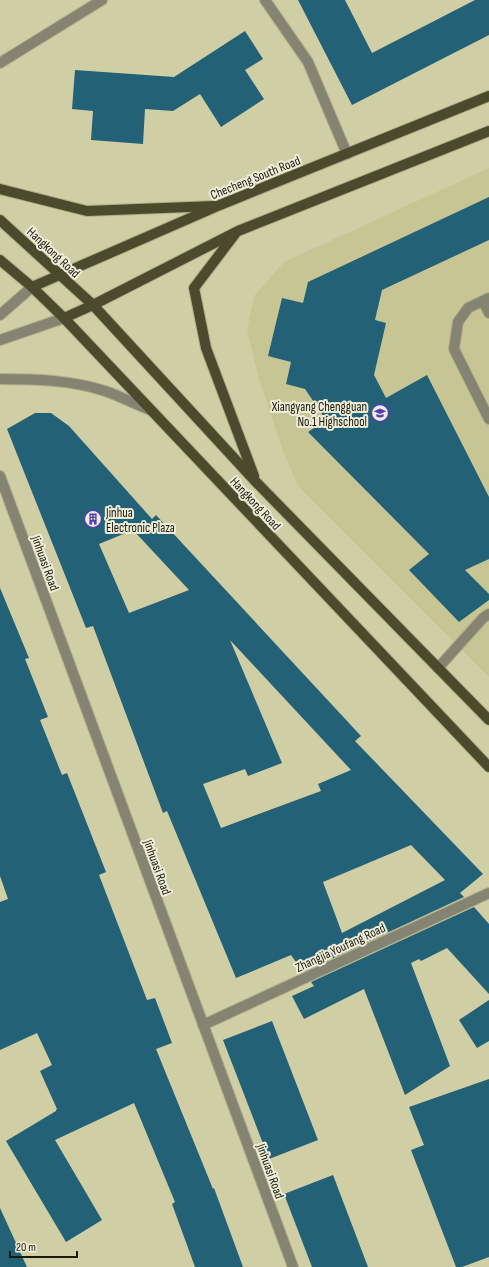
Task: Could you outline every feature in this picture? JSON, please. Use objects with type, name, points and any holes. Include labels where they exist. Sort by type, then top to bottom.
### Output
[{"type":"main road","name":"Checheng South Road","points":[[32,287],[220,205],[489,96]]},
{"type":"main road","points":[[64,318],[238,231],[489,131]]},
{"type":"main road","points":[[0,189],[87,211],[220,205]]},
{"type":"main road","name":"Hangkong Road","points":[[0,220],[92,305],[256,482],[489,720]]},
{"type":"main road","points":[[238,231],[194,288],[206,348],[256,482]]},
{"type":"main road","name":"Hangkong Road","points":[[0,260],[32,287],[64,318],[489,767]]},
{"type":"street","points":[[0,63],[102,0]]},
{"type":"street","points":[[265,0],[308,62],[347,154]]},
{"type":"street","points":[[0,315],[32,287]]},
{"type":"street","points":[[489,313],[486,299],[468,308],[458,322],[454,349],[489,420]]},
{"type":"street","points":[[0,340],[64,318]]},
{"type":"street","points":[[0,379],[38,379],[75,383],[105,391],[150,410]]},
{"type":"street","name":"Jinhuasi Road","points":[[0,476],[293,1267]]},
{"type":"street","points":[[438,668],[483,618],[489,614]]},
{"type":"street","name":"Zhangjia Youfang Road","points":[[203,1025],[489,893]]},
{"type":"shaded area","name":"Xiangyang Chengguan No.1 Highschool","points":[[489,168],[489,677],[298,486],[283,451],[258,376],[247,330],[254,296],[284,262]]},
{"type":"building","points":[[298,0],[345,0],[372,53],[475,0],[489,0],[489,35],[352,105]]},
{"type":"building","points":[[245,31],[263,59],[245,70],[264,99],[221,127],[200,94],[173,111],[145,109],[143,144],[91,140],[93,111],[72,109],[75,70],[174,77]]},
{"type":"building","points":[[489,197],[489,240],[382,290],[375,320],[386,323],[374,375],[386,398],[427,375],[489,497],[489,559],[465,570],[489,594],[489,600],[459,622],[409,570],[429,554],[308,432],[326,420],[305,389],[286,384],[291,362],[268,356],[282,298],[303,303],[308,282]]},
{"type":"building","points":[[35,413],[51,413],[69,426],[152,519],[156,515],[361,736],[355,741],[483,874],[460,893],[464,897],[303,972],[291,955],[236,978],[167,811],[163,813],[93,626],[86,628],[7,429]],"holes":[[[133,530],[189,590],[129,613],[99,544]],[[230,640],[351,770],[318,784],[321,791],[221,828],[203,784],[245,769],[248,776],[282,763]],[[411,845],[445,880],[342,933],[323,882]]]},
{"type":"building","points":[[0,588],[29,658],[25,659],[48,717],[40,720],[62,775],[67,773],[106,872],[99,875],[147,1000],[155,998],[172,1043],[156,1049],[213,1189],[214,1188],[243,1267],[195,1267],[172,1204],[175,1202],[134,1103],[55,1140],[102,1220],[66,1242],[6,1141],[57,1109],[40,1071],[52,1065],[37,1033],[0,1050],[0,902],[8,899],[0,876]]},
{"type":"building","points":[[474,907],[489,924],[489,994],[447,948],[421,961],[419,959],[411,963],[450,1066],[405,1095],[364,989],[304,1019],[292,996],[314,986],[311,982]]},
{"type":"building","points":[[489,1000],[489,1041],[477,1048],[459,1020]]},
{"type":"building","points":[[272,1021],[318,1140],[269,1159],[223,1040]]},
{"type":"building","points":[[489,1079],[489,1257],[462,1267],[456,1267],[411,1150],[424,1145],[409,1107]]},
{"type":"building","points":[[333,1175],[368,1267],[312,1267],[284,1194]]},
{"type":"building","points":[[0,1208],[27,1267],[0,1267]]},
{"type":"place","name":"Xiangyang Chengguan No.1 Highschool","points":[[380,413]]},
{"type":"place","name":"Jinhua Electronic Plaza","points":[[93,519]]}]
